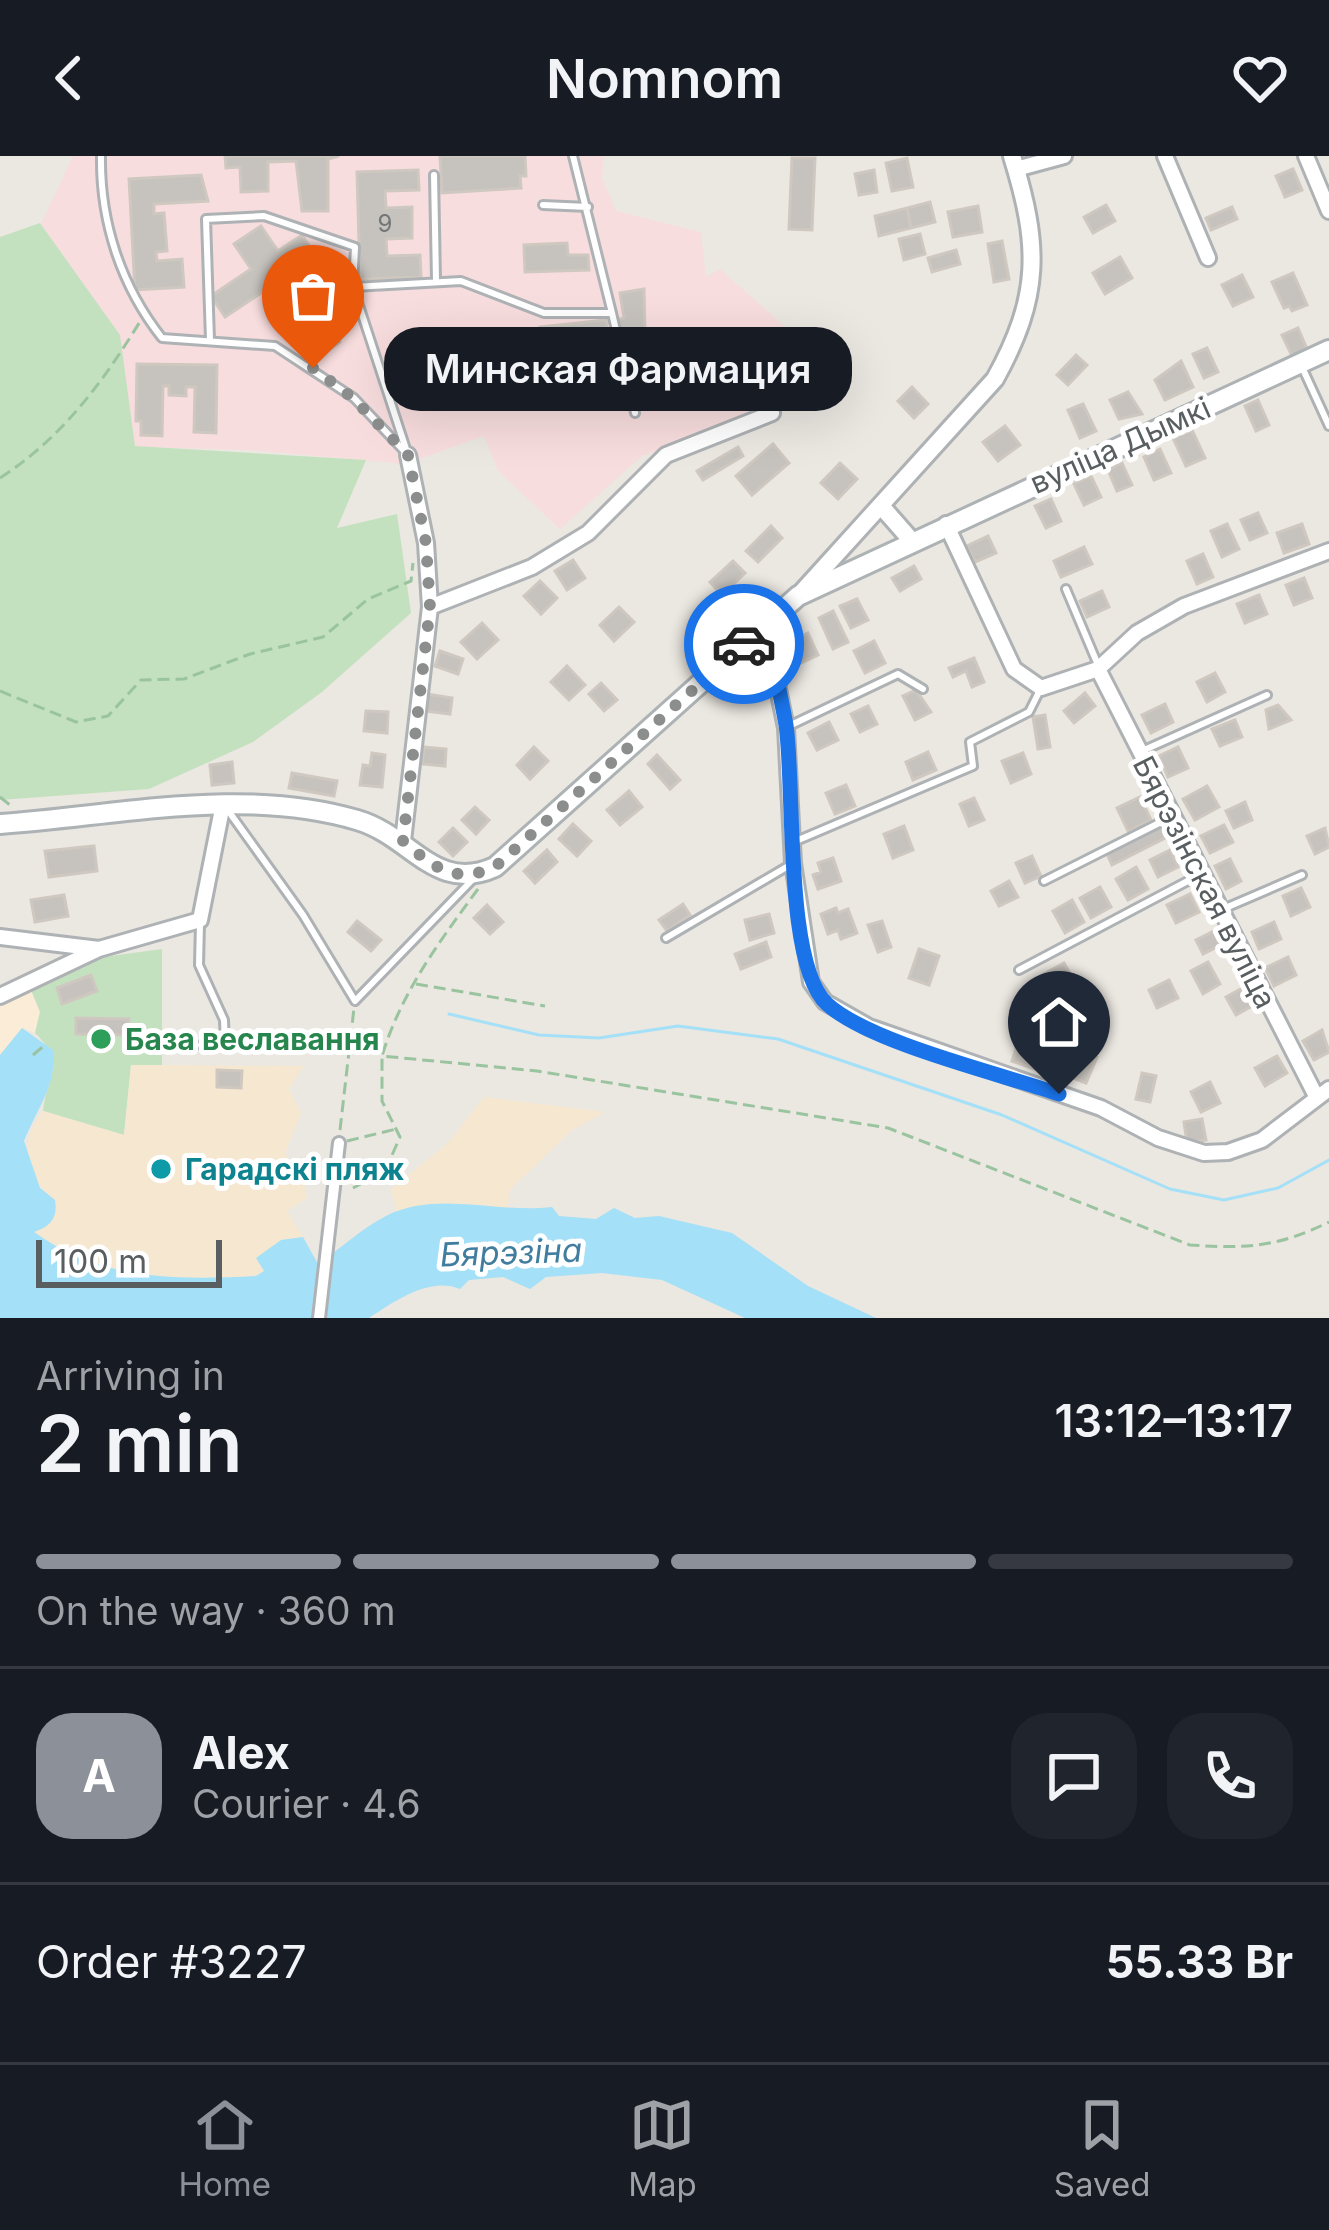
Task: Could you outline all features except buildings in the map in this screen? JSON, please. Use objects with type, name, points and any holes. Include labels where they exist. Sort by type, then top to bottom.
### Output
[{"type":"main road","name":"вуліца Дымкі","points":[[475,876],[495,867],[798,596],[1329,350]]},
{"type":"main road","points":[[0,824],[224,804],[278,805],[355,819],[403,841],[445,874],[475,876]]},
{"type":"street","points":[[798,596],[995,379],[1023,322],[1034,272],[1033,234],[1014,162],[1064,156]]},
{"type":"street","points":[[1165,156],[1208,258]]},
{"type":"street","points":[[1306,156],[1329,212]]},
{"type":"street","points":[[430,607],[532,567],[588,533],[666,455],[772,413]]},
{"type":"street","points":[[403,841],[430,607],[426,543],[408,455]]},
{"type":"street","points":[[882,507],[911,540]]},
{"type":"street","points":[[946,524],[1014,669],[1041,688],[1098,669],[1138,633],[1184,606],[1328,556]]},
{"type":"street","name":"Бярэзінская вуліца","points":[[765,625],[786,728],[793,863],[811,982],[825,1002],[869,1027],[1101,1108],[1158,1138],[1204,1153],[1228,1152],[1262,1140],[1322,1092],[1220,911],[1098,669]]},
{"type":"street","points":[[0,996],[99,949],[200,920],[224,804]]},
{"type":"street","points":[[0,937],[99,949]]},
{"type":"street","points":[[319,1318],[339,1143]]},
{"type":"lane","points":[[101,156],[100,201],[134,302],[162,338],[275,346],[353,398],[408,455]]},
{"type":"lane","points":[[573,156],[635,413]]},
{"type":"lane","points":[[434,175],[436,280]]},
{"type":"lane","points":[[543,205],[588,207]]},
{"type":"lane","points":[[210,340],[206,219],[264,216],[355,247],[353,287],[408,455]]},
{"type":"lane","points":[[353,287],[461,281],[544,314],[612,313]]},
{"type":"lane","points":[[1301,364],[1329,426]]},
{"type":"lane","points":[[1066,589],[1097,655],[1098,669]]},
{"type":"lane","points":[[786,728],[898,674],[923,689]]},
{"type":"lane","points":[[792,843],[973,766],[970,742],[1029,712],[1041,688]]},
{"type":"lane","points":[[1138,753],[1267,695]]},
{"type":"lane","points":[[224,804],[303,915],[355,1001],[475,876]]},
{"type":"lane","points":[[1044,881],[1172,817]]},
{"type":"lane","points":[[666,938],[793,863]]},
{"type":"lane","points":[[1019,970],[1201,874]]},
{"type":"lane","points":[[1220,911],[1302,875]]},
{"type":"lane","points":[[200,920],[200,965],[224,1020],[225,1045]]},
{"type":"lane","points":[[201,1045],[289,1046]]},
{"type":"path","points":[[0,478],[27,460],[97,392],[144,316]]},
{"type":"path","points":[[0,691],[76,722],[108,716],[141,680],[184,679],[250,654],[323,638],[368,598],[411,581],[414,552],[426,543]]},
{"type":"path","points":[[0,796],[10,805]]},
{"type":"path","points":[[353,1188],[385,1171],[400,1137],[382,1101],[382,1056],[393,1019],[495,867]]},
{"type":"path","points":[[414,983],[545,1006]]},
{"type":"path","points":[[355,1001],[339,1143],[396,1129]]},
{"type":"path","points":[[33,1055],[46,1044]]},
{"type":"path","points":[[382,1056],[537,1071],[888,1128],[1190,1245],[1238,1248],[1287,1243],[1329,1222]]},
{"type":"shaded area","points":[[73,156],[604,156],[602,178],[616,211],[701,232],[706,277],[720,269],[795,336],[804,380],[754,415],[642,456],[560,529],[498,471],[484,436],[405,464],[251,450],[135,447],[120,335],[41,224]]},
{"type":"shaded area","points":[[31,990],[40,1012],[35,1033],[22,1028],[0,1055],[0,1005]]},
{"type":"green space","points":[[40,223],[120,335],[135,446],[366,460],[337,528],[397,514],[411,613],[322,692],[253,742],[149,789],[0,800],[0,237]]},
{"type":"green space","name":"База веславання","points":[[162,949],[162,1065],[131,1066],[124,1135],[43,1111],[53,1062],[35,1033],[40,1012],[31,990],[96,958]]},
{"type":"sand","name":"Гарадскі пляж","points":[[131,1065],[304,1066],[289,1089],[301,1113],[286,1151],[289,1176],[305,1186],[307,1198],[287,1211],[303,1237],[281,1240],[265,1271],[201,1281],[119,1272],[74,1259],[33,1231],[55,1200],[36,1180],[28,1158],[35,1123],[43,1111],[124,1135]]},
{"type":"sand","points":[[484,1097],[605,1112],[572,1130],[509,1191],[508,1209],[464,1204],[397,1212],[391,1189],[448,1143]]},
{"type":"water","name":"Бярэзіна","points":[[22,1028],[53,1050],[49,1086],[24,1141],[40,1188],[55,1200],[52,1220],[34,1232],[86,1260],[168,1277],[256,1276],[264,1271],[256,1258],[281,1240],[303,1237],[318,1264],[377,1221],[406,1208],[447,1204],[552,1207],[559,1216],[596,1219],[614,1208],[635,1218],[659,1216],[732,1233],[808,1286],[876,1318],[745,1318],[662,1280],[602,1273],[546,1277],[530,1289],[503,1277],[469,1280],[460,1289],[436,1286],[412,1293],[369,1318],[0,1318],[0,1055]]},
{"type":"waterway","points":[[449,1014],[539,1035],[599,1038],[678,1026],[778,1039],[1002,1115],[1170,1189],[1224,1200],[1278,1188],[1329,1160]]},
{"type":"way so far","points":[[313,368],[353,398],[408,455],[426,543],[430,607],[403,841],[445,874],[475,876],[495,867],[744,644]]},
{"type":"place","name":"Минская Фармация","points":[[313,368]]},
{"type":"place","name":"База веславання","points":[[101,1039]]},
{"type":"place","name":"Гарадскі пляж","points":[[161,1169]]},
{"type":"route","points":[[744,644],[765,625],[786,728],[793,863],[811,982],[842,1015],[933,1052],[1059,1094]]}]
